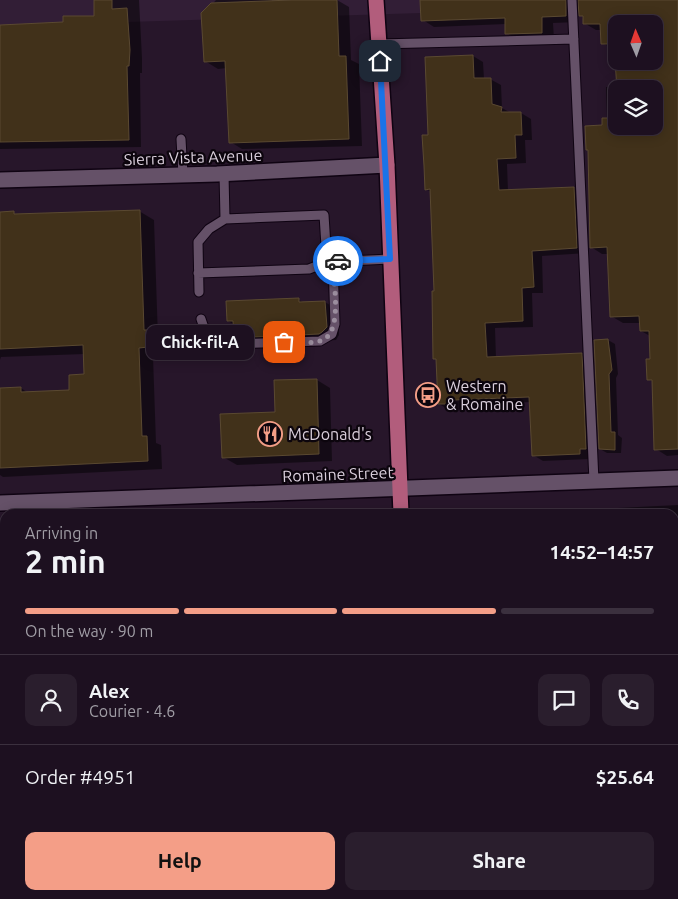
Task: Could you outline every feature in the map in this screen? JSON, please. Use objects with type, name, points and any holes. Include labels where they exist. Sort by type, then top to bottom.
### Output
[{"type":"main road","points":[[376,0],[387,165],[401,509]]},
{"type":"street","name":"Sierra Vista Avenue","points":[[0,180],[224,174],[387,165]]},
{"type":"street","name":"Romaine Street","points":[[0,503],[678,478]]},
{"type":"lane","points":[[572,0],[594,481]]},
{"type":"lane","points":[[379,44],[574,40]]},
{"type":"lane","points":[[181,139],[183,175]]},
{"type":"lane","points":[[224,174],[225,219]]},
{"type":"lane","points":[[199,292],[198,242],[209,229],[225,219],[324,215],[335,324],[332,334],[320,341],[230,344],[215,342],[206,334],[201,319]]},
{"type":"lane","points":[[198,273],[309,269],[330,262],[390,259]]},
{"type":"shaded area","points":[[0,0],[678,0],[678,5],[0,26]]},
{"type":"building","points":[[94,0],[112,0],[112,9],[127,8],[130,50],[129,66],[127,66],[129,140],[0,142],[0,25],[63,22],[63,16],[94,16]]},
{"type":"building","points":[[337,0],[339,56],[346,56],[349,139],[229,143],[225,61],[204,62],[201,13],[211,3]]},
{"type":"building","points":[[420,0],[566,0],[566,16],[542,17],[542,33],[505,34],[505,18],[421,21]]},
{"type":"building","points":[[578,0],[678,0],[678,449],[654,450],[652,380],[647,380],[646,359],[650,359],[649,331],[640,331],[639,316],[610,317],[607,247],[590,248],[588,150],[586,150],[585,126],[602,125],[602,118],[608,118],[608,135],[663,135],[663,80],[616,80],[616,70],[663,70],[663,15],[608,15],[608,44],[601,44],[600,24],[583,24],[583,16],[579,16]]},
{"type":"building","points":[[473,55],[474,78],[491,78],[492,104],[502,107],[501,112],[521,112],[522,135],[515,135],[516,158],[497,159],[499,190],[574,187],[577,248],[532,251],[534,287],[522,288],[523,321],[485,323],[487,357],[582,353],[586,449],[580,449],[580,454],[532,456],[529,397],[454,400],[454,404],[438,404],[436,359],[433,359],[432,291],[434,291],[430,189],[425,190],[422,135],[428,135],[425,57]]},
{"type":"building","points":[[140,210],[144,330],[147,330],[148,347],[139,348],[142,436],[147,436],[148,461],[0,468],[0,388],[21,387],[21,392],[69,390],[69,375],[84,374],[83,345],[0,349],[0,212],[14,211],[14,214]]},
{"type":"building","points":[[299,298],[299,302],[325,301],[327,327],[319,334],[234,338],[233,321],[227,321],[226,301]]},
{"type":"building","points":[[608,339],[612,370],[609,374],[611,432],[615,432],[615,450],[599,449],[594,340]]},
{"type":"building","name":"McDonald's","points":[[317,379],[319,454],[222,458],[220,414],[275,412],[274,380]]},
{"type":"way so far","points":[[284,342],[320,341],[332,334],[335,324],[333,262],[338,261]]},
{"type":"place","name":"Chick-fil-A","points":[[284,342]]},
{"type":"place","name":"Western & Romaine","points":[[428,395]]},
{"type":"place","name":"McDonald's","points":[[270,434]]},
{"type":"route","points":[[338,261],[390,259],[387,165],[380,61]]}]
